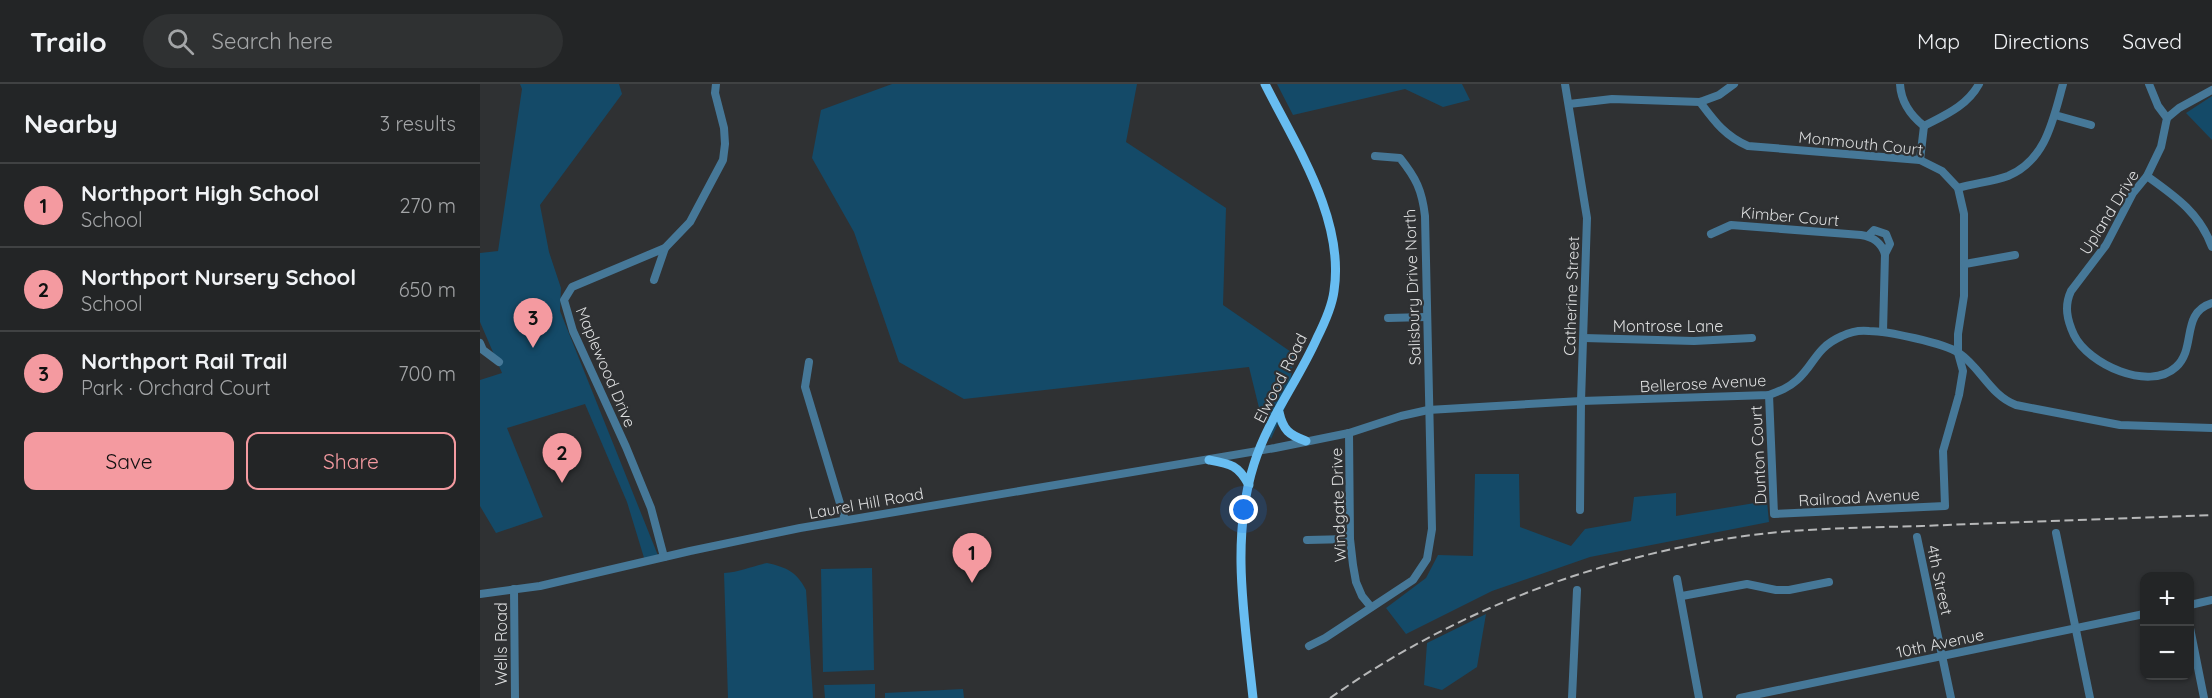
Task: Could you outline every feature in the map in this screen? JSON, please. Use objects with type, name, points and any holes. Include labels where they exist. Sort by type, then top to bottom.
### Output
[{"type":"main road","name":"Elwood Road","points":[[1253,698],[1241,566],[1242,524],[1249,485],[1259,450],[1317,339],[1332,298],[1335,251],[1333,233],[1323,205],[1265,84]]},
{"type":"main road","points":[[1279,412],[1282,426],[1289,435],[1306,441]]},
{"type":"main road","points":[[1209,459],[1232,465],[1241,472],[1249,485]]},
{"type":"street","name":"Maplewood Drive","points":[[664,557],[651,508],[573,331],[564,300],[572,287],[665,248],[690,222],[723,160],[724,128],[717,109],[716,84]]},
{"type":"street","name":"Catherine Street","points":[[1565,84],[1587,218],[1580,510]]},
{"type":"street","points":[[1569,104],[1612,99],[1700,102],[1719,95],[1734,84]]},
{"type":"street","points":[[1900,84],[1904,103],[1915,119],[1924,126]]},
{"type":"street","points":[[1924,126],[1963,104],[1979,84]]},
{"type":"street","points":[[1958,353],[1965,264],[1964,214],[1958,188],[2007,176],[2021,169],[2041,150],[2055,115],[2063,84]]},
{"type":"street","points":[[2149,84],[2166,118],[2212,90]]},
{"type":"street","name":"Monmouth Court","points":[[1700,102],[1720,129],[1734,140],[1748,146],[1920,160],[1942,171],[1958,188]]},
{"type":"street","points":[[2055,115],[2091,125]]},
{"type":"street","name":"Upland Drive","points":[[2166,118],[2161,147],[2147,176],[2133,193],[2110,239],[2076,284],[2067,300],[2066,311],[2074,336],[2091,356],[2121,372],[2136,376],[2153,376],[2176,368],[2184,356],[2194,318],[2200,308],[2212,303]]},
{"type":"street","points":[[1920,160],[1924,126]]},
{"type":"street","name":"Salisbury Drive North","points":[[1309,646],[1325,638],[1413,580],[1427,559],[1432,529],[1425,216],[1418,182],[1400,158],[1375,156]]},
{"type":"street","points":[[2147,176],[2189,207],[2204,228],[2212,246]]},
{"type":"street","name":"Kimber Court","points":[[1711,234],[1731,225],[1868,236],[1874,230],[1886,234],[1890,242],[1885,254],[1883,332]]},
{"type":"street","points":[[1868,236],[1876,240],[1885,254]]},
{"type":"street","points":[[654,280],[665,248]]},
{"type":"street","points":[[1965,264],[2015,255]]},
{"type":"street","points":[[1388,318],[1426,317]]},
{"type":"street","name":"Bellerose Avenue","points":[[1259,450],[1350,433],[1401,416],[1428,410],[1769,395],[1785,390],[1799,379],[1820,350],[1831,342],[1856,332],[1883,332],[1946,347],[1971,364],[1997,394],[2016,405],[2120,425],[2212,428]]},
{"type":"street","name":"Montrose Lane","points":[[1584,338],[1694,341],[1752,338]]},
{"type":"street","points":[[480,343],[483,350],[499,362]]},
{"type":"street","name":"Railroad Avenue","points":[[1774,514],[1945,506],[1943,451],[1959,395],[1963,371],[1958,353]]},
{"type":"street","points":[[809,362],[805,387],[845,520]]},
{"type":"street","name":"Dunton Court","points":[[1769,395],[1774,514]]},
{"type":"street","name":"Windgate Drive","points":[[1350,433],[1350,539],[1356,582],[1362,596],[1371,607]]},
{"type":"street","name":"Laurel Hill Road","points":[[480,594],[540,586],[664,557],[845,520],[1259,450]]},
{"type":"street","points":[[2056,533],[2090,698]]},
{"type":"street","name":"4th Street","points":[[1917,537],[1951,698]]},
{"type":"street","points":[[1307,540],[1350,539]]},
{"type":"street","points":[[1677,579],[1682,596],[1699,698]]},
{"type":"street","points":[[1682,596],[1747,584],[1776,590],[1789,590],[1829,582]]},
{"type":"street","name":"Wells Road","points":[[514,589],[514,698]]},
{"type":"street","points":[[1572,698],[1577,590]]},
{"type":"street","points":[[2194,604],[2212,600]]},
{"type":"street","name":"10th Avenue","points":[[1740,698],[2140,615]]},
{"type":"street","points":[[2194,648],[2204,698]]},
{"type":"shaded area","points":[[520,84],[619,84],[622,94],[540,205],[549,252],[561,288],[560,311],[659,558],[645,561],[627,502],[585,404],[507,428],[543,517],[496,533],[480,506],[480,380],[502,373],[480,322],[480,253],[498,251],[522,89]]},
{"type":"shaded area","points":[[892,84],[1137,84],[1126,142],[1226,208],[1223,305],[1294,354],[1288,401],[1271,439],[1261,416],[1249,367],[964,399],[899,362],[854,232],[812,158],[821,110]]},
{"type":"shaded area","points":[[1277,84],[1462,84],[1470,100],[1443,107],[1405,89],[1293,115]]},
{"type":"shaded area","points":[[2212,96],[2212,140],[2186,113]]},
{"type":"shaded area","points":[[1475,474],[1519,474],[1520,527],[1571,546],[1585,529],[1631,521],[1634,497],[1676,493],[1676,516],[1767,501],[1769,522],[1590,557],[1492,591],[1406,634],[1386,608],[1426,578],[1438,555],[1473,556]]},
{"type":"shaded area","points":[[767,563],[790,571],[806,590],[813,698],[728,698],[724,573]]},
{"type":"shaded area","points":[[872,568],[874,670],[823,672],[821,569]]},
{"type":"shaded area","points":[[1486,614],[1477,667],[1442,690],[1424,685],[1427,643]]},
{"type":"shaded area","points":[[875,684],[875,698],[825,698],[824,685]]},
{"type":"shaded area","points":[[963,689],[964,698],[885,698],[885,693]]},
{"type":"railway","points":[[1330,698],[1420,642],[1467,618],[1565,579],[1667,550],[1744,536],[1795,531],[2212,515]]},
{"type":"place","name":"Northport Rail Trail","points":[[533,348]]},
{"type":"place","name":"Northport Nursery School","points":[[562,483]]},
{"type":"place","name":"Northport High School","points":[[972,583]]}]
